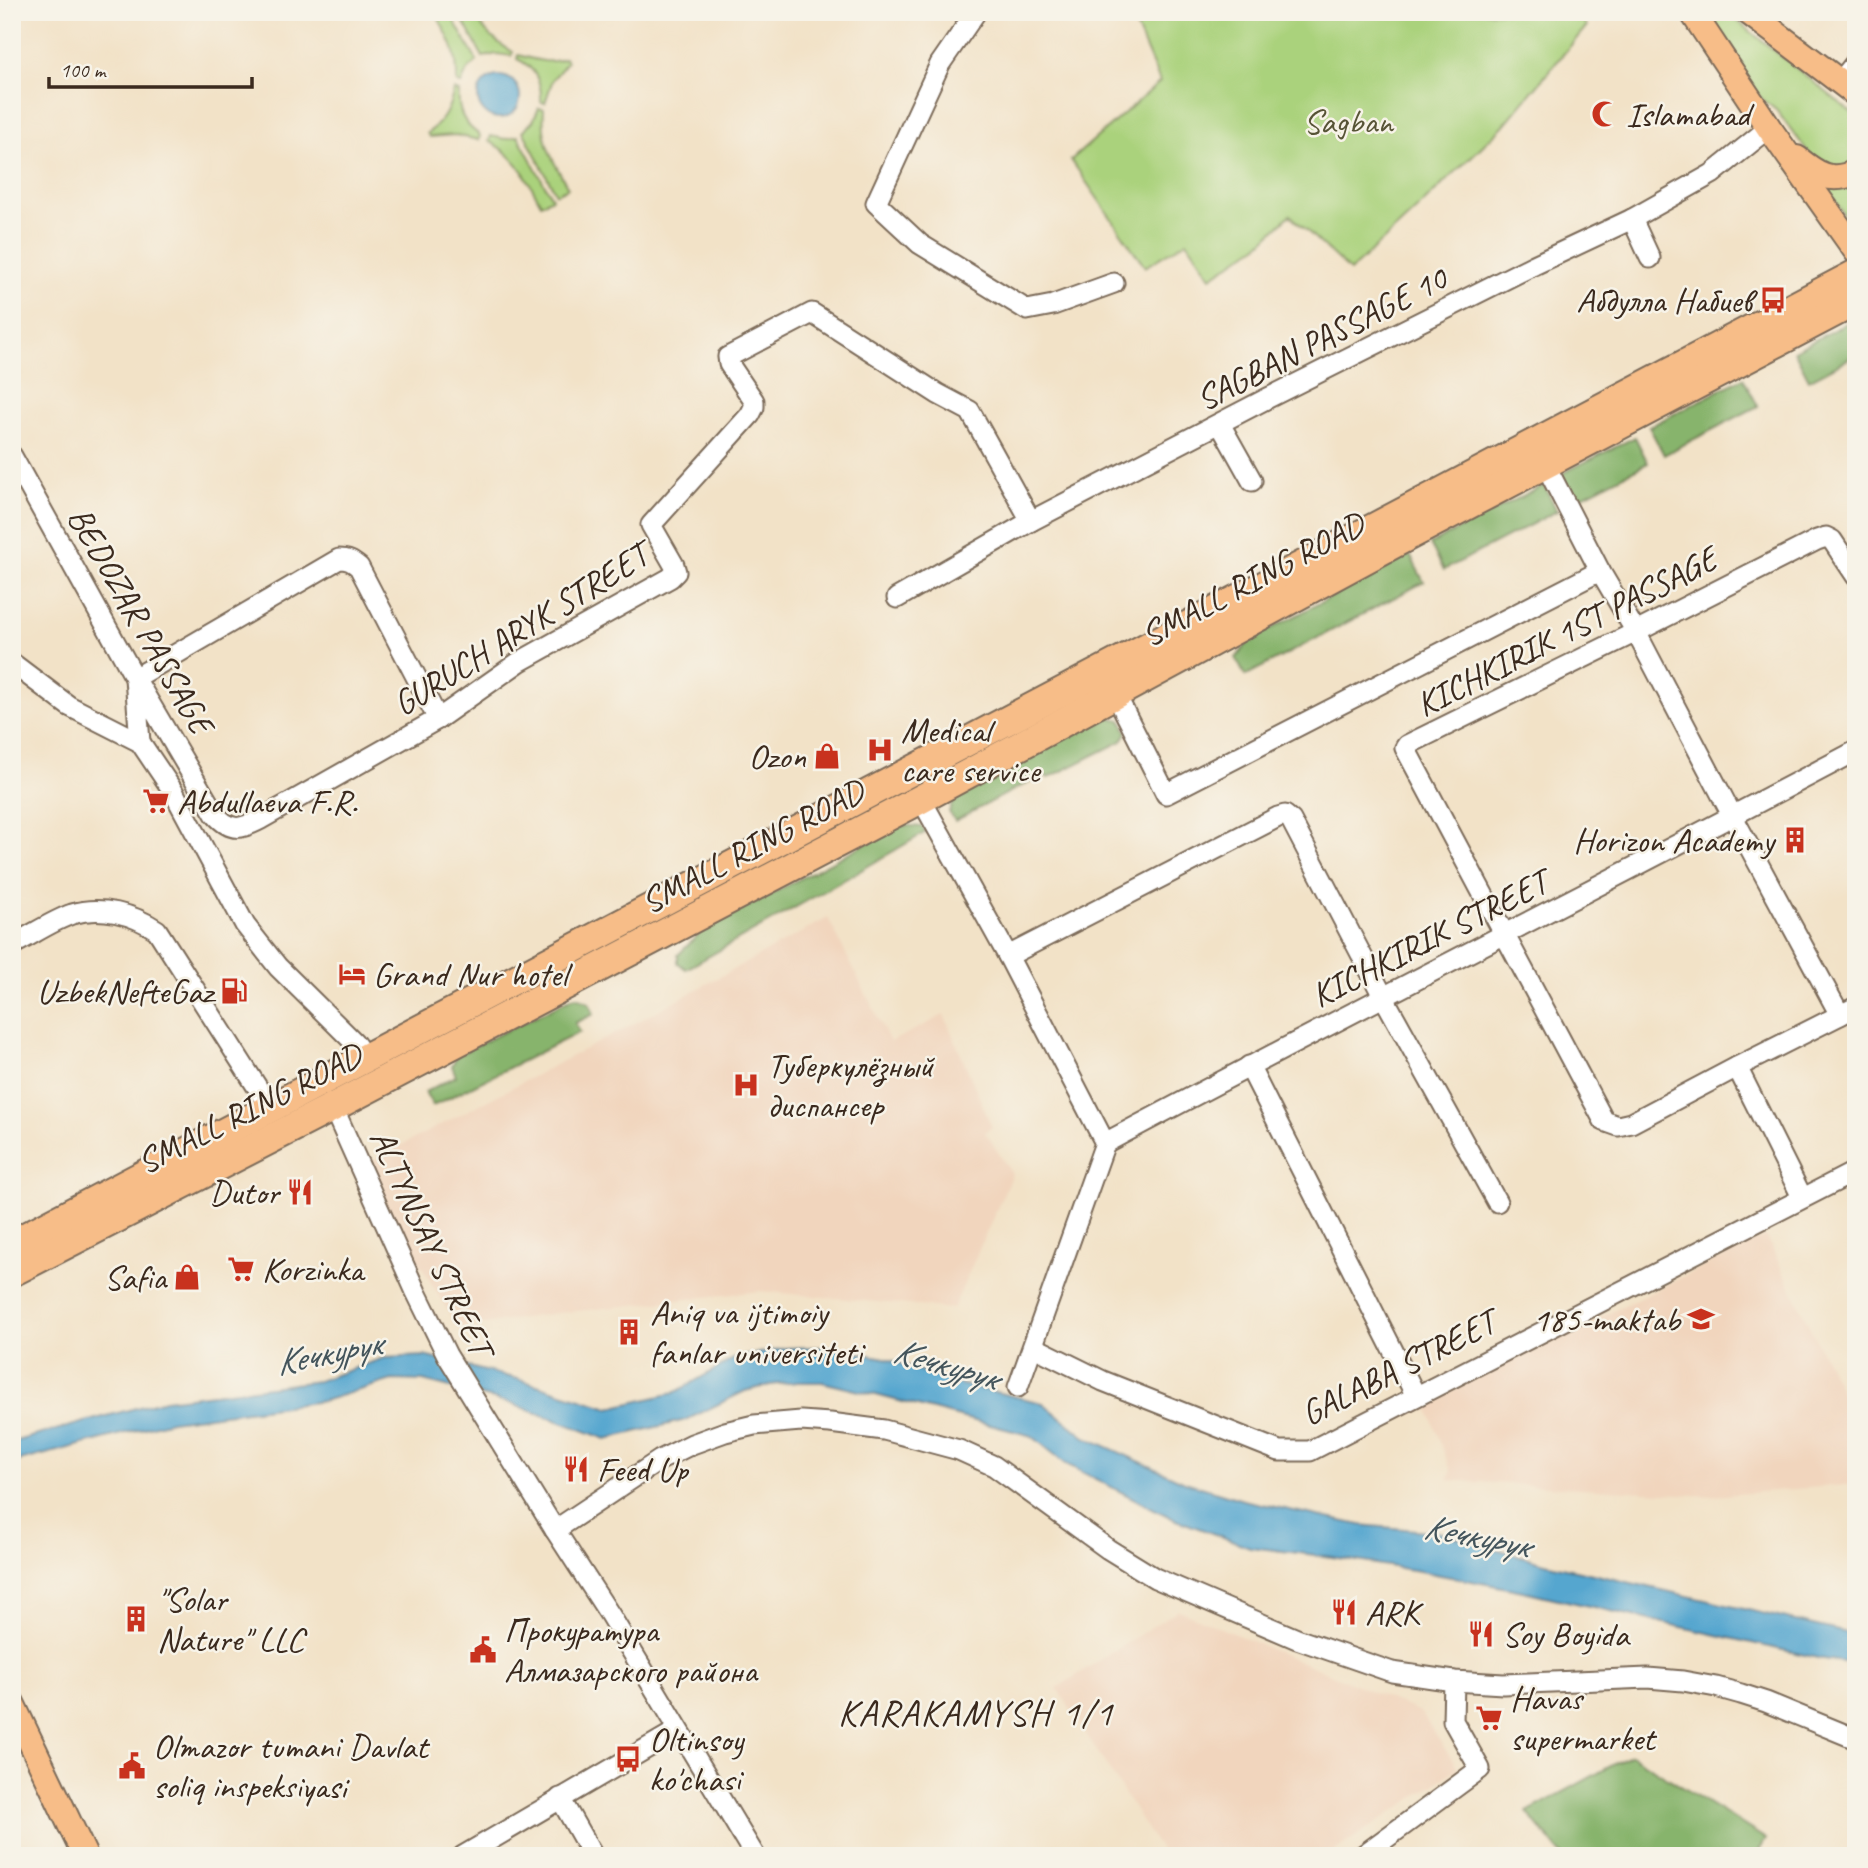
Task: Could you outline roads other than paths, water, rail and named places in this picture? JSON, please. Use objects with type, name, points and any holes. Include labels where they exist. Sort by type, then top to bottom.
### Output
[{"type":"highway","name":"SMALL RING ROAD","points":[[12,1244],[332,1107],[921,799],[1116,695],[1391,532],[1545,464],[1658,392],[1856,274]]},
{"type":"highway","name":"SMALL RING ROAD","points":[[12,1272],[269,1109],[365,1058],[722,871],[1391,532],[1658,392],[1856,301]]},
{"type":"highway","points":[[722,871],[735,896]]},
{"type":"main road","points":[[1692,12],[1856,251]]},
{"type":"main road","points":[[1748,12],[1848,88]]},
{"type":"main road","points":[[1776,137],[1814,172],[1834,178],[1856,172]]},
{"type":"main road","points":[[12,1703],[85,1856]]},
{"type":"main road","points":[[12,1735],[69,1856]]},
{"type":"street","points":[[976,12],[940,64],[876,204],[920,244],[1027,310],[1053,306],[1114,283]]},
{"type":"street","points":[[1848,88],[1856,62]]},
{"type":"street","name":"SAGBAN PASSAGE 10","points":[[897,598],[1031,521],[1268,398],[1632,219],[1712,174],[1749,142],[1776,137]]},
{"type":"street","points":[[1632,219],[1650,258]]},
{"type":"street","name":"GURUCH ARYK STREET","points":[[215,814],[228,826],[235,828],[248,825],[438,719],[519,663],[670,578],[676,572],[674,565],[651,525],[716,455],[754,407],[754,401],[729,364],[728,357],[812,313],[938,394],[970,411],[1031,521]]},
{"type":"street","points":[[1220,424],[1252,481]]},
{"type":"street","name":"BEDOZAR PASSAGE","points":[[12,456],[135,678],[215,814]]},
{"type":"street","points":[[1505,934],[1604,1121],[1618,1126],[1631,1123],[1848,1011],[1732,815],[1545,464]]},
{"type":"street","name":"KICHKIRIK 1ST PASSAGE","points":[[1505,934],[1405,748],[1407,745],[1816,540],[1826,537],[1832,540],[1856,576]]},
{"type":"street","points":[[140,742],[135,678],[338,559],[346,559],[359,567],[438,719]]},
{"type":"street","points":[[1116,695],[1166,794],[1600,571]]},
{"type":"street","points":[[12,663],[69,706],[140,742],[173,790],[245,925],[278,967],[354,1042],[365,1058]]},
{"type":"street","name":"KICHKIRIK STREET","points":[[1105,1143],[1856,751]]},
{"type":"street","points":[[921,799],[1105,1143],[1018,1387]]},
{"type":"street","points":[[1007,956],[1285,815],[1291,820],[1384,998],[1497,1202]]},
{"type":"street","points":[[12,945],[71,915],[85,911],[115,912],[144,921],[157,930],[269,1109]]},
{"type":"street","points":[[1249,1066],[1416,1396]]},
{"type":"street","points":[[1737,1067],[1802,1197]]},
{"type":"street","name":"ALTYNSAY STREET","points":[[332,1107],[447,1355],[555,1530]]},
{"type":"street","name":"GALABA STREET","points":[[1034,1347],[1103,1381],[1279,1451],[1310,1451],[1856,1171]]},
{"type":"street","points":[[755,1856],[610,1615],[555,1530],[660,1460],[708,1437],[754,1425],[801,1421],[831,1423],[884,1430],[959,1450],[994,1466],[1108,1549],[1155,1578],[1297,1639],[1392,1672],[1454,1681],[1503,1684],[1648,1678],[1692,1682],[1766,1702],[1856,1739]]},
{"type":"street","points":[[1362,1856],[1480,1769],[1453,1720],[1454,1681]]},
{"type":"street","points":[[463,1856],[678,1730]]},
{"type":"street","points":[[560,1798],[593,1856]]},
{"type":"water","points":[[499,76],[513,83],[520,97],[513,111],[499,118],[485,111],[478,97],[485,83]]},
{"type":"water","points":[[825,1347],[885,1358],[951,1382],[1043,1403],[1085,1437],[1185,1482],[1243,1500],[1360,1525],[1438,1532],[1545,1563],[1856,1635],[1856,1664],[1425,1572],[1250,1547],[1174,1519],[1066,1464],[1032,1436],[822,1382],[770,1385],[745,1391],[686,1420],[606,1439],[513,1404],[423,1381],[392,1380],[323,1401],[171,1421],[12,1463],[12,1442],[165,1400],[318,1381],[384,1358],[424,1356],[518,1379],[609,1408],[674,1393],[737,1357],[787,1348]]},
{"type":"place","name":"Islamabad","points":[[1605,114]]},
{"type":"place","name":"Абдулла Набиев","points":[[1773,300]]},
{"type":"place","name":"Medical care service","points":[[880,750]]},
{"type":"place","name":"Ozon","points":[[827,756]]},
{"type":"place","name":"Abdullaeva F.R.","points":[[156,801]]},
{"type":"place","name":"Horizon Academy","points":[[1795,840]]},
{"type":"place","name":"Grand Nur hotel","points":[[352,974]]},
{"type":"place","name":"UzbekNefteGaz","points":[[234,991]]},
{"type":"place","name":"Туберкулёзный диспансер","points":[[746,1085]]},
{"type":"place","name":"Dutor","points":[[300,1192]]},
{"type":"place","name":"Korzinka","points":[[241,1269]]},
{"type":"place","name":"Safia","points":[[187,1277]]},
{"type":"place","name":"185-maktab","points":[[1701,1319]]},
{"type":"place","name":"Aniq va ijtimoiy fanlar universiteti","points":[[629,1332]]},
{"type":"place","name":"Feed Up","points":[[576,1469]]},
{"type":"place","name":"ARK","points":[[1344,1612]]},
{"type":"place","name":"\"Solar Nature\" LLC","points":[[136,1619]]},
{"type":"place","name":"Soy Boyida","points":[[1481,1634]]},
{"type":"place","name":"Прокуратура Алмазарского района","points":[[483,1650]]},
{"type":"place","name":"Havas supermarket","points":[[1489,1718]]},
{"type":"place","name":"Oltinsoy ko'chasi","points":[[628,1759]]},
{"type":"place","name":"Olmazor tumani Davlat soliq inspeksiyasi","points":[[132,1766]]},
{"type":"district","name":"KARAKAMYSH 1/1","points":[[976,1712]]},
{"type":"park label","name":"Sagban","points":[[1348,121]]},
{"type":"water label","name":"Кечкурук","points":[[328,1352]]},
{"type":"water label","name":"Кечкурук","points":[[946,1363]]},
{"type":"water label","name":"Кечкурук","points":[[1477,1535]]}]
